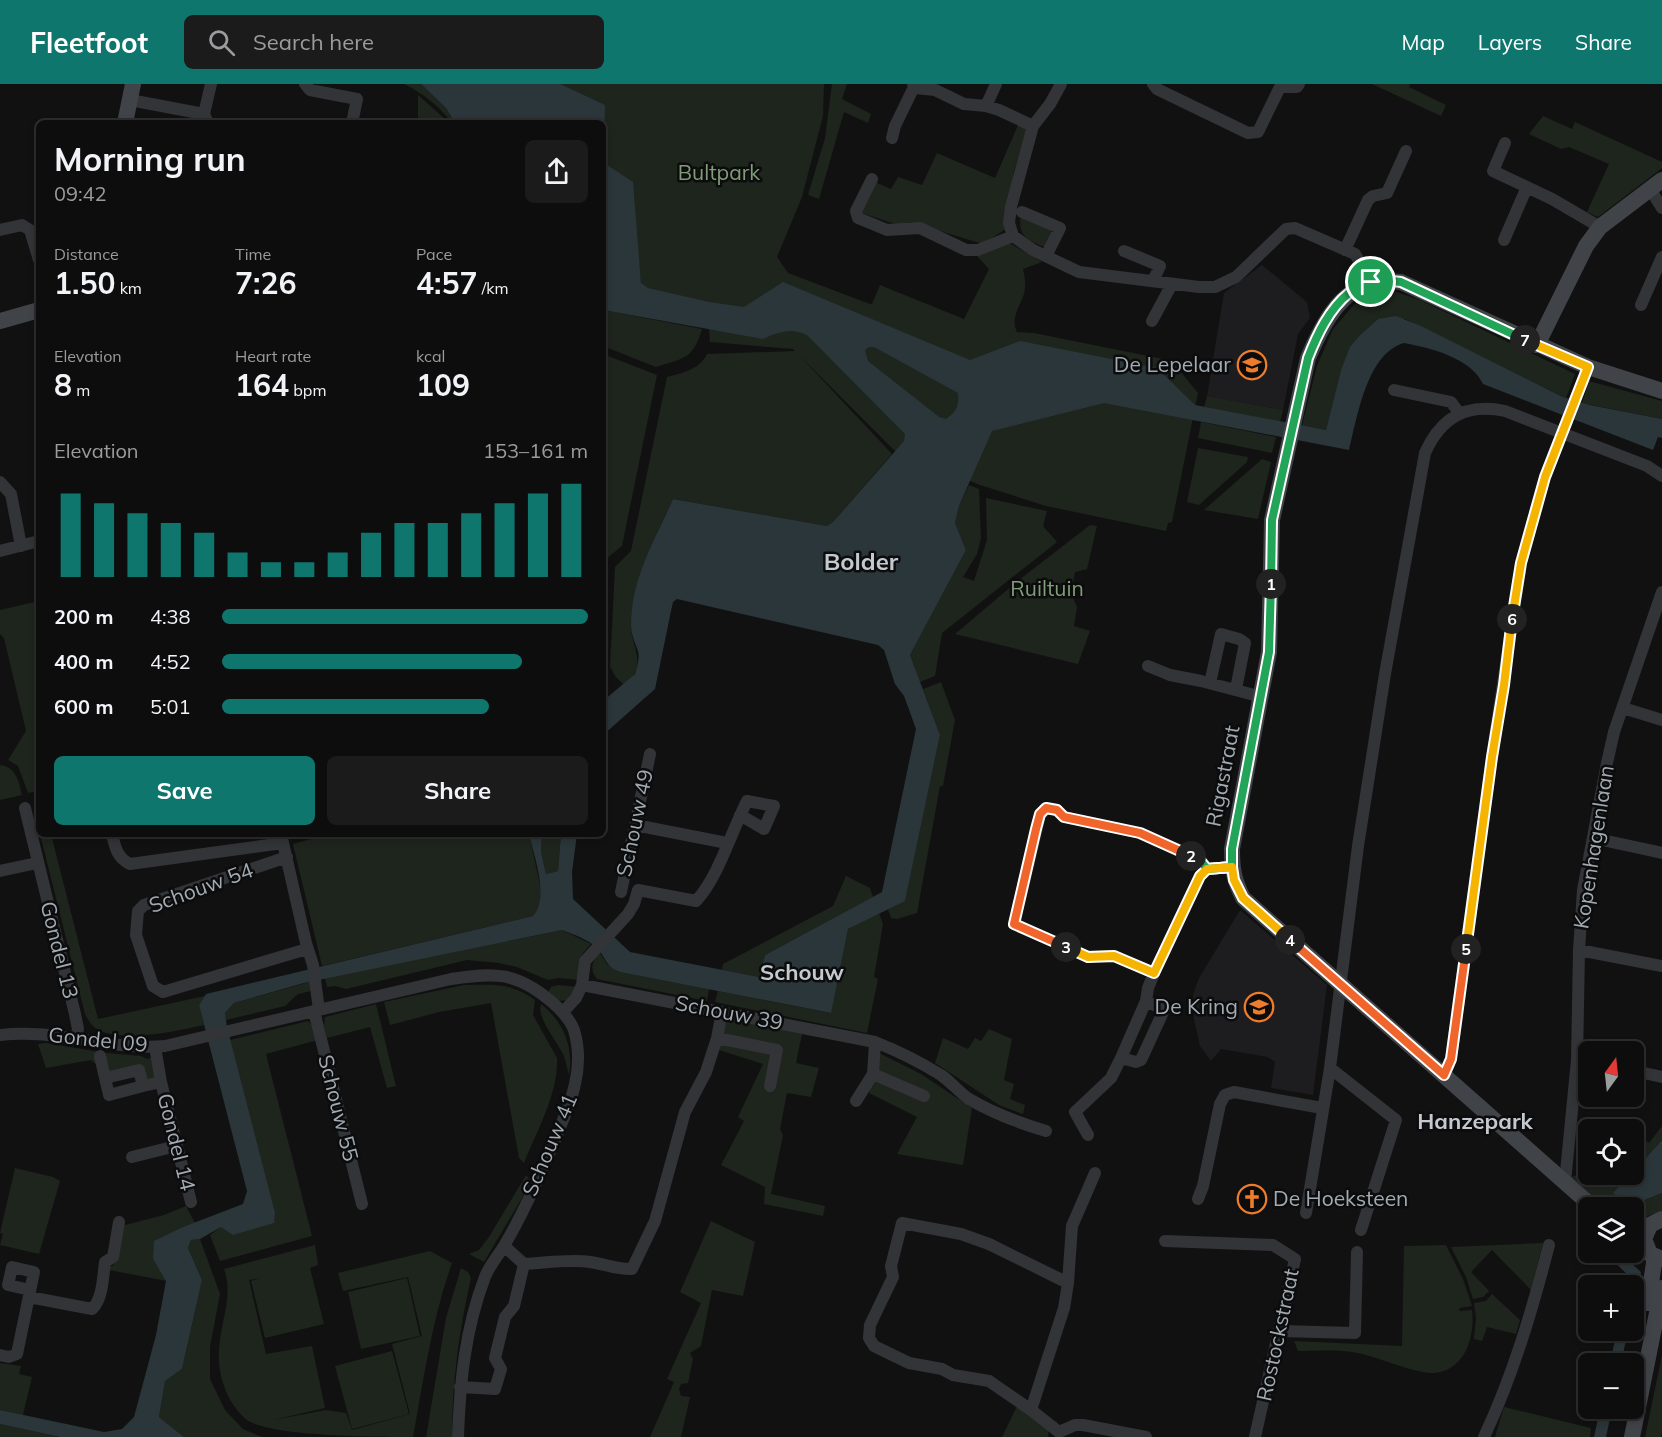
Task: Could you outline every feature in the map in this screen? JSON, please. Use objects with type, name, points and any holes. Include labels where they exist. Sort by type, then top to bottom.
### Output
[{"type":"street","points":[[126,120],[131,92],[206,118],[211,84]]},
{"type":"street","points":[[305,84],[309,90],[357,99],[353,120]]},
{"type":"street","points":[[986,106],[996,84]]},
{"type":"street","points":[[1060,84],[1050,104],[1032,126],[1011,207],[1009,223],[1014,236],[1033,250],[1079,272],[1215,287],[1236,277],[1286,229],[1295,228],[1355,254],[1371,282],[1384,280],[1401,282],[1537,345],[1585,374],[1662,391]]},
{"type":"street","points":[[1153,84],[1157,89],[1248,133],[1258,132],[1280,87],[1297,87],[1299,84]]},
{"type":"street","points":[[892,138],[915,86],[935,90],[964,104],[986,106],[1032,126]]},
{"type":"street","points":[[1505,143],[1493,171],[1552,199],[1600,227]]},
{"type":"street","points":[[1345,250],[1368,200],[1372,196],[1387,193],[1406,151]]},
{"type":"street","points":[[872,179],[856,211],[858,218],[878,228],[886,230],[920,228],[966,249],[978,250],[1014,236]]},
{"type":"street","points":[[1537,345],[1586,246],[1600,227],[1656,184],[1662,208]]},
{"type":"street","points":[[1504,240],[1527,187]]},
{"type":"street","points":[[1022,212],[1060,228],[1046,256]]},
{"type":"street","points":[[0,230],[22,225],[30,230],[36,250]]},
{"type":"street","points":[[1124,251],[1160,266],[1153,281]]},
{"type":"street","points":[[1641,305],[1662,257]]},
{"type":"street","name":"Rigastraat","points":[[1371,282],[1350,293],[1328,317],[1318,333],[1308,358],[1272,520],[1269,652],[1232,849],[1234,880],[1243,898],[1582,1197]]},
{"type":"street","points":[[1152,321],[1172,284]]},
{"type":"street","points":[[0,321],[36,311]]},
{"type":"street","points":[[1444,1075],[1451,1059],[1521,563],[1545,477],[1585,374]]},
{"type":"street","points":[[1394,390],[1452,402],[1460,414]]},
{"type":"street","points":[[1306,1213],[1342,985],[1358,846],[1385,674],[1425,453],[1443,424],[1468,410],[1495,408],[1564,427],[1647,466],[1662,476]]},
{"type":"street","points":[[0,482],[11,494],[21,546]]},
{"type":"street","points":[[0,551],[36,542]]},
{"type":"street","name":"Kopenhagenlaan","points":[[1581,1041],[1579,950],[1583,890],[1607,763],[1623,708],[1662,594]]},
{"type":"street","points":[[1210,683],[1221,634],[1245,643],[1236,690]]},
{"type":"street","points":[[1148,666],[1170,675],[1262,697]]},
{"type":"street","points":[[1623,708],[1662,720]]},
{"type":"street","name":"Schouw 49","points":[[621,892],[650,754]]},
{"type":"street","points":[[563,1012],[576,998],[582,985],[585,961],[634,904],[638,890],[696,901],[704,893],[740,815],[747,801],[774,806],[764,829],[740,815]]},
{"type":"street","name":"Gondel 13","points":[[25,808],[78,1024],[76,1038]]},
{"type":"street","points":[[1154,973],[1114,956],[1088,957],[1014,924],[1040,814],[1046,808],[1057,810],[1064,817],[1140,833],[1199,859],[1207,869]]},
{"type":"street","points":[[635,825],[727,843]]},
{"type":"street","name":"Schouw 54","points":[[113,837],[122,860],[130,864],[282,838],[307,949],[313,965],[317,1010]]},
{"type":"street","points":[[1593,838],[1662,853]]},
{"type":"street","name":"Schouw 54","points":[[287,857],[144,906],[138,911],[136,935],[153,986],[163,992],[307,949]]},
{"type":"street","points":[[0,871],[37,863]]},
{"type":"street","points":[[1088,1135],[1075,1112],[1111,1078],[1146,1001],[1154,973],[1200,876],[1207,869],[1232,867]]},
{"type":"street","points":[[1579,950],[1662,966]]},
{"type":"street","name":"Schouw 41","points":[[231,1030],[478,974],[522,980],[563,1012],[574,1029],[578,1056],[575,1084],[568,1108],[540,1176],[504,1246],[486,1273],[472,1314],[460,1387],[458,1437]]},
{"type":"street","name":"Schouw 39","points":[[582,985],[875,1042],[899,1051],[942,1076],[967,1098],[1019,1123],[1046,1131]]},
{"type":"street","points":[[1121,1058],[1136,1062],[1141,1060],[1164,1010],[1146,1001]]},
{"type":"street","name":"Schouw 55","points":[[317,1010],[363,1204]]},
{"type":"street","points":[[504,1246],[524,1264],[570,1261],[632,1269],[656,1221],[685,1112],[706,1072],[717,1038],[722,1012]]},
{"type":"street","name":"Gondel 09","points":[[0,1035],[16,1033],[76,1038],[127,1047],[155,1047],[231,1030]]},
{"type":"street","points":[[717,1038],[777,1050],[770,1086]]},
{"type":"street","points":[[856,1101],[873,1074],[875,1042]]},
{"type":"street","name":"Gondel 14","points":[[155,1047],[176,1146],[192,1202]]},
{"type":"street","name":"Gondel 14","points":[[100,1056],[109,1095],[161,1082]]},
{"type":"street","points":[[1330,1068],[1396,1120],[1361,1230]]},
{"type":"street","points":[[1644,1073],[1662,1077]]},
{"type":"street","points":[[873,1074],[924,1096]]},
{"type":"street","name":"Kopenhagenlaan","points":[[1565,1182],[1578,1089]]},
{"type":"street","points":[[1198,1199],[1203,1186],[1220,1104],[1225,1095],[1234,1092],[1322,1108]]},
{"type":"street","points":[[132,1157],[176,1146]]},
{"type":"street","points":[[1031,1410],[1055,1337],[1068,1283],[1072,1226],[1095,1173]]},
{"type":"street","points":[[1638,1353],[1652,1284],[1646,1242],[1653,1222],[1662,1219]]},
{"type":"street","points":[[0,1355],[9,1357],[17,1354],[29,1293],[92,1309],[96,1305],[100,1296],[105,1262],[113,1257],[119,1222]]},
{"type":"street","points":[[1068,1283],[989,1244],[960,1234],[902,1223],[891,1266],[893,1278],[870,1325],[869,1338],[874,1346],[909,1363],[942,1369],[953,1375],[989,1381],[1031,1410],[1057,1434],[1075,1425],[1083,1425],[1146,1437]]},
{"type":"street","name":"Rostockstraat","points":[[1164,1241],[1274,1245],[1295,1259],[1255,1437]]},
{"type":"street","points":[[1484,1437],[1532,1314],[1549,1245]]},
{"type":"street","points":[[1280,1331],[1355,1333],[1357,1252]]},
{"type":"street","points":[[460,1387],[495,1389],[501,1369],[495,1358],[505,1317],[514,1306],[524,1264]]},
{"type":"street","points":[[1632,1437],[1662,1288]]},
{"type":"street","points":[[1621,1437],[1625,1419]]},
{"type":"shaded area","points":[[421,84],[560,84],[605,105],[605,120],[453,120],[446,108]]},
{"type":"shaded area","points":[[606,164],[633,182],[641,283],[648,288],[709,302],[744,307],[783,282],[970,360],[1020,341],[1157,368],[1195,405],[1326,430],[1341,370],[1350,347],[1378,319],[1396,316],[1421,326],[1563,397],[1590,405],[1662,419],[1662,438],[1658,437],[1653,450],[1483,384],[1469,367],[1460,361],[1438,351],[1404,343],[1391,349],[1372,373],[1360,405],[1349,450],[1104,403],[992,431],[959,506],[955,523],[966,550],[910,655],[940,735],[905,901],[848,929],[831,1013],[620,972],[609,965],[593,945],[562,930],[304,983],[234,1003],[225,1013],[227,1027],[275,1213],[274,1223],[233,1235],[221,1227],[200,1239],[191,1240],[188,1248],[202,1280],[182,1369],[165,1381],[159,1417],[184,1437],[60,1437],[0,1424],[0,1410],[104,1432],[122,1429],[134,1417],[156,1335],[166,1281],[153,1259],[154,1241],[243,1204],[247,1191],[199,1005],[206,994],[533,916],[538,908],[541,888],[530,837],[542,837],[541,852],[546,874],[558,871],[561,837],[577,837],[572,872],[573,899],[630,952],[759,977],[765,955],[882,892],[916,729],[904,696],[895,684],[884,650],[878,645],[677,599],[673,602],[655,689],[606,732],[606,698],[635,674],[639,654],[631,625],[635,592],[645,560],[673,499],[827,526],[904,441],[905,434],[807,335],[796,331],[785,331],[763,339],[606,311]],"holes":[[[874,347],[958,393],[958,405],[955,411],[946,419],[939,417],[868,361],[865,350]]]},
{"type":"shaded area","name":"De Lepelaar","points":[[1262,265],[1307,302],[1310,318],[1298,334],[1283,410],[1207,396],[1224,293]]},
{"type":"shaded area","name":"De Kring","points":[[1240,910],[1327,985],[1313,1095],[1271,1088],[1275,1062],[1268,1057],[1221,1049],[1211,1061],[1200,1046],[1194,1020],[1193,995],[1199,978]]},
{"type":"shaded area","points":[[1662,1140],[1662,1193],[1644,1200],[1644,1197],[1618,1197],[1613,1193],[1621,1185],[1644,1185],[1644,1160]]},
{"type":"shaded area","points":[[1615,1263],[1631,1263],[1641,1272],[1640,1275],[1628,1275]]},
{"type":"shaded area","points":[[1615,1341],[1626,1341],[1623,1353],[1612,1353]]},
{"type":"shaded area","points":[[1598,1419],[1610,1419],[1606,1437],[1594,1437]]},
{"type":"green space","points":[[404,84],[421,84],[446,108],[453,120],[450,120],[431,101]]},
{"type":"green space","name":"Bultpark","points":[[549,84],[824,84],[823,116],[802,197],[777,257],[788,273],[870,304],[880,285],[964,319],[989,269],[974,253],[982,255],[1008,242],[1042,262],[1023,269],[1025,287],[1015,317],[1017,332],[1034,333],[1168,360],[1176,366],[1198,393],[1172,522],[1168,523],[1166,531],[1046,506],[980,485],[895,451],[799,355],[892,454],[827,526],[673,499],[646,559],[636,589],[631,631],[638,662],[632,677],[624,685],[615,676],[610,666],[615,567],[631,551],[667,377],[695,367],[707,354],[795,351],[710,342],[709,328],[641,284],[639,263],[606,169],[605,106]]},
{"type":"green space","points":[[832,84],[847,84],[842,99],[871,114],[868,123],[844,112],[819,199],[808,195],[825,138]]},
{"type":"green space","points":[[1372,84],[1410,84],[1409,87],[1446,105],[1441,116]]},
{"type":"green space","points":[[418,95],[446,120],[418,120]]},
{"type":"green space","points":[[1543,116],[1572,129],[1575,122],[1662,162],[1662,168],[1598,217],[1587,212],[1609,164],[1569,147],[1561,149],[1529,134]]},
{"type":"green space","points":[[1019,123],[1028,127],[1014,171],[1007,228],[983,244],[910,222],[898,225],[859,212],[872,181],[891,189],[898,177],[922,185],[937,153],[995,178]]},
{"type":"green space","points":[[1021,215],[1053,228],[1045,247],[1033,242],[1022,232]]},
{"type":"green space","points":[[1387,289],[1420,300],[1575,374],[1566,398],[1405,319],[1378,319],[1360,335],[1341,370],[1326,430],[1302,426],[1317,366],[1333,329],[1368,292]]},
{"type":"green space","points":[[606,311],[702,329],[691,352],[680,359],[656,367],[606,347]]},
{"type":"green space","points":[[606,355],[657,375],[622,546],[606,559]]},
{"type":"green space","points":[[1589,381],[1662,401],[1662,419],[1582,403]]},
{"type":"green space","points":[[1207,396],[1283,410],[1280,422],[1204,407]]},
{"type":"green space","points":[[1201,422],[1276,437],[1272,453],[1198,438]]},
{"type":"green space","points":[[1198,448],[1248,457],[1247,462],[1199,505],[1187,502]]},
{"type":"green space","points":[[1262,459],[1271,462],[1258,519],[1204,510]]},
{"type":"green space","points":[[969,485],[979,489],[981,538],[977,554],[963,577],[974,581],[987,540],[986,498],[1047,511],[1043,526],[1057,542],[942,633],[935,676],[920,682],[910,655],[966,550],[955,523],[959,506]]},
{"type":"green space","name":"Ruiltuin","points":[[1090,525],[1097,526],[1087,569],[1075,572],[1071,593],[1077,607],[1074,626],[1090,631],[1078,664],[955,634],[1019,580]]},
{"type":"green space","points":[[36,602],[36,792],[28,793],[18,766],[8,760],[26,731],[4,638],[0,634],[0,610]]},
{"type":"green space","points":[[941,682],[955,720],[943,786],[940,786],[917,913],[897,919],[891,918],[888,909],[905,900],[940,735],[923,689]]},
{"type":"green space","points":[[0,765],[13,772],[22,795],[0,800]]},
{"type":"green space","points":[[41,837],[52,837],[98,1019],[205,996],[199,1005],[204,1025],[163,1033],[130,1036],[102,1032],[92,1025],[85,1014]]},
{"type":"green space","points":[[318,837],[530,837],[542,894],[540,906],[533,916],[322,966],[293,844]]},
{"type":"green space","points":[[542,837],[561,837],[558,871],[546,874],[541,852]]},
{"type":"green space","points":[[846,876],[870,888],[873,897],[765,955],[759,977],[722,970],[723,964],[833,906]]},
{"type":"green space","points":[[879,913],[883,924],[874,977],[878,979],[867,1033],[715,1002],[718,991],[830,1013],[848,929]]},
{"type":"green space","points":[[562,930],[591,944],[580,960],[580,980],[558,978],[548,980],[517,967],[467,960],[346,989],[335,986],[327,987],[325,978]]},
{"type":"green space","points":[[600,953],[607,964],[620,972],[709,989],[707,1001],[597,979],[592,966]]},
{"type":"green space","points":[[313,981],[315,990],[298,994],[285,1006],[226,1020],[225,1013],[234,1003]]},
{"type":"green space","points":[[464,985],[509,987],[535,1000],[533,1015],[557,1058],[557,1071],[551,1098],[524,1163],[519,1158],[491,1003],[439,1012],[390,1025],[384,1002]]},
{"type":"green space","points":[[558,985],[579,987],[569,1000],[556,1001],[547,994],[551,987]]},
{"type":"green space","points":[[376,1004],[396,1086],[387,1088],[370,1027],[327,1038],[324,1026],[325,1017]]},
{"type":"green space","points":[[541,1004],[555,1018],[565,1035],[570,1054],[569,1075],[564,1056],[542,1016]]},
{"type":"green space","points":[[726,1018],[802,1034],[796,1063],[819,1068],[811,1097],[787,1093],[780,1129],[783,1135],[771,1194],[825,1206],[823,1216],[764,1204],[765,1187],[721,1165],[744,1121],[738,1117],[763,1064],[719,1050]]},
{"type":"green space","points":[[308,1021],[314,1027],[318,1040],[266,1054],[312,1236],[220,1261],[210,1235],[221,1227],[274,1223],[230,1040]]},
{"type":"green space","points":[[989,1029],[1012,1039],[1004,1080],[1014,1084],[1010,1099],[1025,1105],[1023,1114],[999,1105],[935,1063],[943,1038],[968,1049],[975,1038],[981,1041]]},
{"type":"green space","points":[[46,1043],[151,1058],[155,1080],[145,1082],[141,1066],[109,1075],[91,1060],[46,1068],[38,1044]]},
{"type":"green space","points":[[879,1053],[921,1074],[972,1108],[963,1165],[897,1154],[917,1117],[869,1093]]},
{"type":"green space","points":[[1662,1126],[1662,1140],[1644,1160],[1644,1140],[1649,1143]]},
{"type":"green space","points":[[15,1168],[53,1177],[60,1181],[39,1254],[0,1245],[3,1234],[0,1233]]},
{"type":"green space","points":[[526,1175],[530,1180],[522,1198],[484,1262],[469,1254],[479,1250],[489,1237]]},
{"type":"green space","points":[[1578,1175],[1578,1184],[1570,1177]]},
{"type":"green space","points":[[1580,1185],[1621,1185],[1614,1193],[1620,1197],[1594,1197]]},
{"type":"green space","points":[[1662,1193],[1662,1211],[1644,1219],[1644,1200]]},
{"type":"green space","points":[[186,1206],[195,1223],[183,1227],[153,1259],[167,1281],[109,1270],[109,1266],[113,1266],[121,1226],[164,1215]]},
{"type":"green space","points":[[711,1221],[755,1242],[743,1296],[712,1290],[701,1346],[690,1353],[693,1359],[688,1383],[681,1384],[679,1389],[681,1396],[690,1397],[681,1437],[650,1437],[674,1382],[667,1379],[701,1303],[680,1292]]},
{"type":"green space","points":[[200,1239],[220,1294],[210,1347],[210,1379],[225,1410],[243,1429],[262,1437],[184,1437],[159,1417],[165,1381],[182,1369],[202,1280],[188,1248],[191,1240]]},
{"type":"green space","points":[[1543,1243],[1531,1290],[1492,1250],[1471,1272],[1489,1291],[1483,1297],[1473,1299],[1466,1277],[1451,1247]]},
{"type":"green space","points":[[315,1245],[318,1265],[310,1268],[324,1324],[265,1338],[251,1281],[260,1278],[249,1280],[266,1354],[312,1346],[325,1408],[273,1420],[326,1410],[346,1413],[352,1430],[410,1414],[392,1344],[422,1336],[408,1277],[343,1291],[338,1273],[430,1251],[452,1263],[434,1327],[413,1437],[326,1435],[260,1426],[247,1420],[229,1397],[222,1379],[219,1360],[228,1289],[224,1269]]},
{"type":"green space","points":[[1446,1245],[1463,1279],[1472,1306],[1460,1308],[1459,1311],[1472,1310],[1473,1320],[1470,1341],[1461,1359],[1454,1366],[1427,1373],[1358,1353],[1298,1351],[1294,1341],[1402,1346],[1404,1246]]},
{"type":"green space","points":[[461,1268],[468,1272],[471,1278],[457,1357],[452,1437],[426,1437],[446,1318]]},
{"type":"green space","points":[[407,1278],[420,1336],[361,1349],[348,1292]]},
{"type":"green space","points":[[1492,1294],[1520,1320],[1516,1334],[1487,1327],[1482,1341],[1474,1339],[1476,1318],[1474,1303],[1486,1301]]},
{"type":"green space","points":[[392,1351],[409,1414],[352,1429],[335,1366]]},
{"type":"green space","points":[[1662,1355],[1661,1437],[1645,1437]]},
{"type":"green space","points":[[0,1363],[21,1366],[19,1374],[32,1377],[23,1415],[0,1410]]},
{"type":"green space","points":[[1018,1404],[1049,1428],[1048,1437],[1002,1437]]},
{"type":"green space","points":[[1504,1407],[1591,1428],[1590,1437],[1495,1437]]},
{"type":"green space","points":[[0,1424],[60,1437],[0,1437]]},
{"type":"place","name":"De Lepelaar","points":[[1252,365]]},
{"type":"place","name":"De Kring","points":[[1259,1007]]},
{"type":"place","name":"De Hoeksteen","points":[[1252,1199]]},
{"type":"district","name":"Bolder","points":[[861,562]]},
{"type":"district","name":"Schouw","points":[[802,972]]},
{"type":"district","name":"Hanzepark","points":[[1475,1121]]},
{"type":"route","points":[[1371,282],[1350,293],[1328,317],[1318,333],[1308,358],[1272,520],[1269,652],[1232,849],[1232,867],[1207,869],[1199,859],[1140,833],[1064,817],[1057,810],[1046,808],[1040,814],[1014,924],[1088,957],[1114,956],[1154,973],[1200,876],[1207,869],[1222,868],[1232,867],[1234,880],[1243,898],[1444,1075],[1451,1059],[1521,563],[1545,477],[1588,367],[1401,282],[1384,280],[1371,282]]}]
